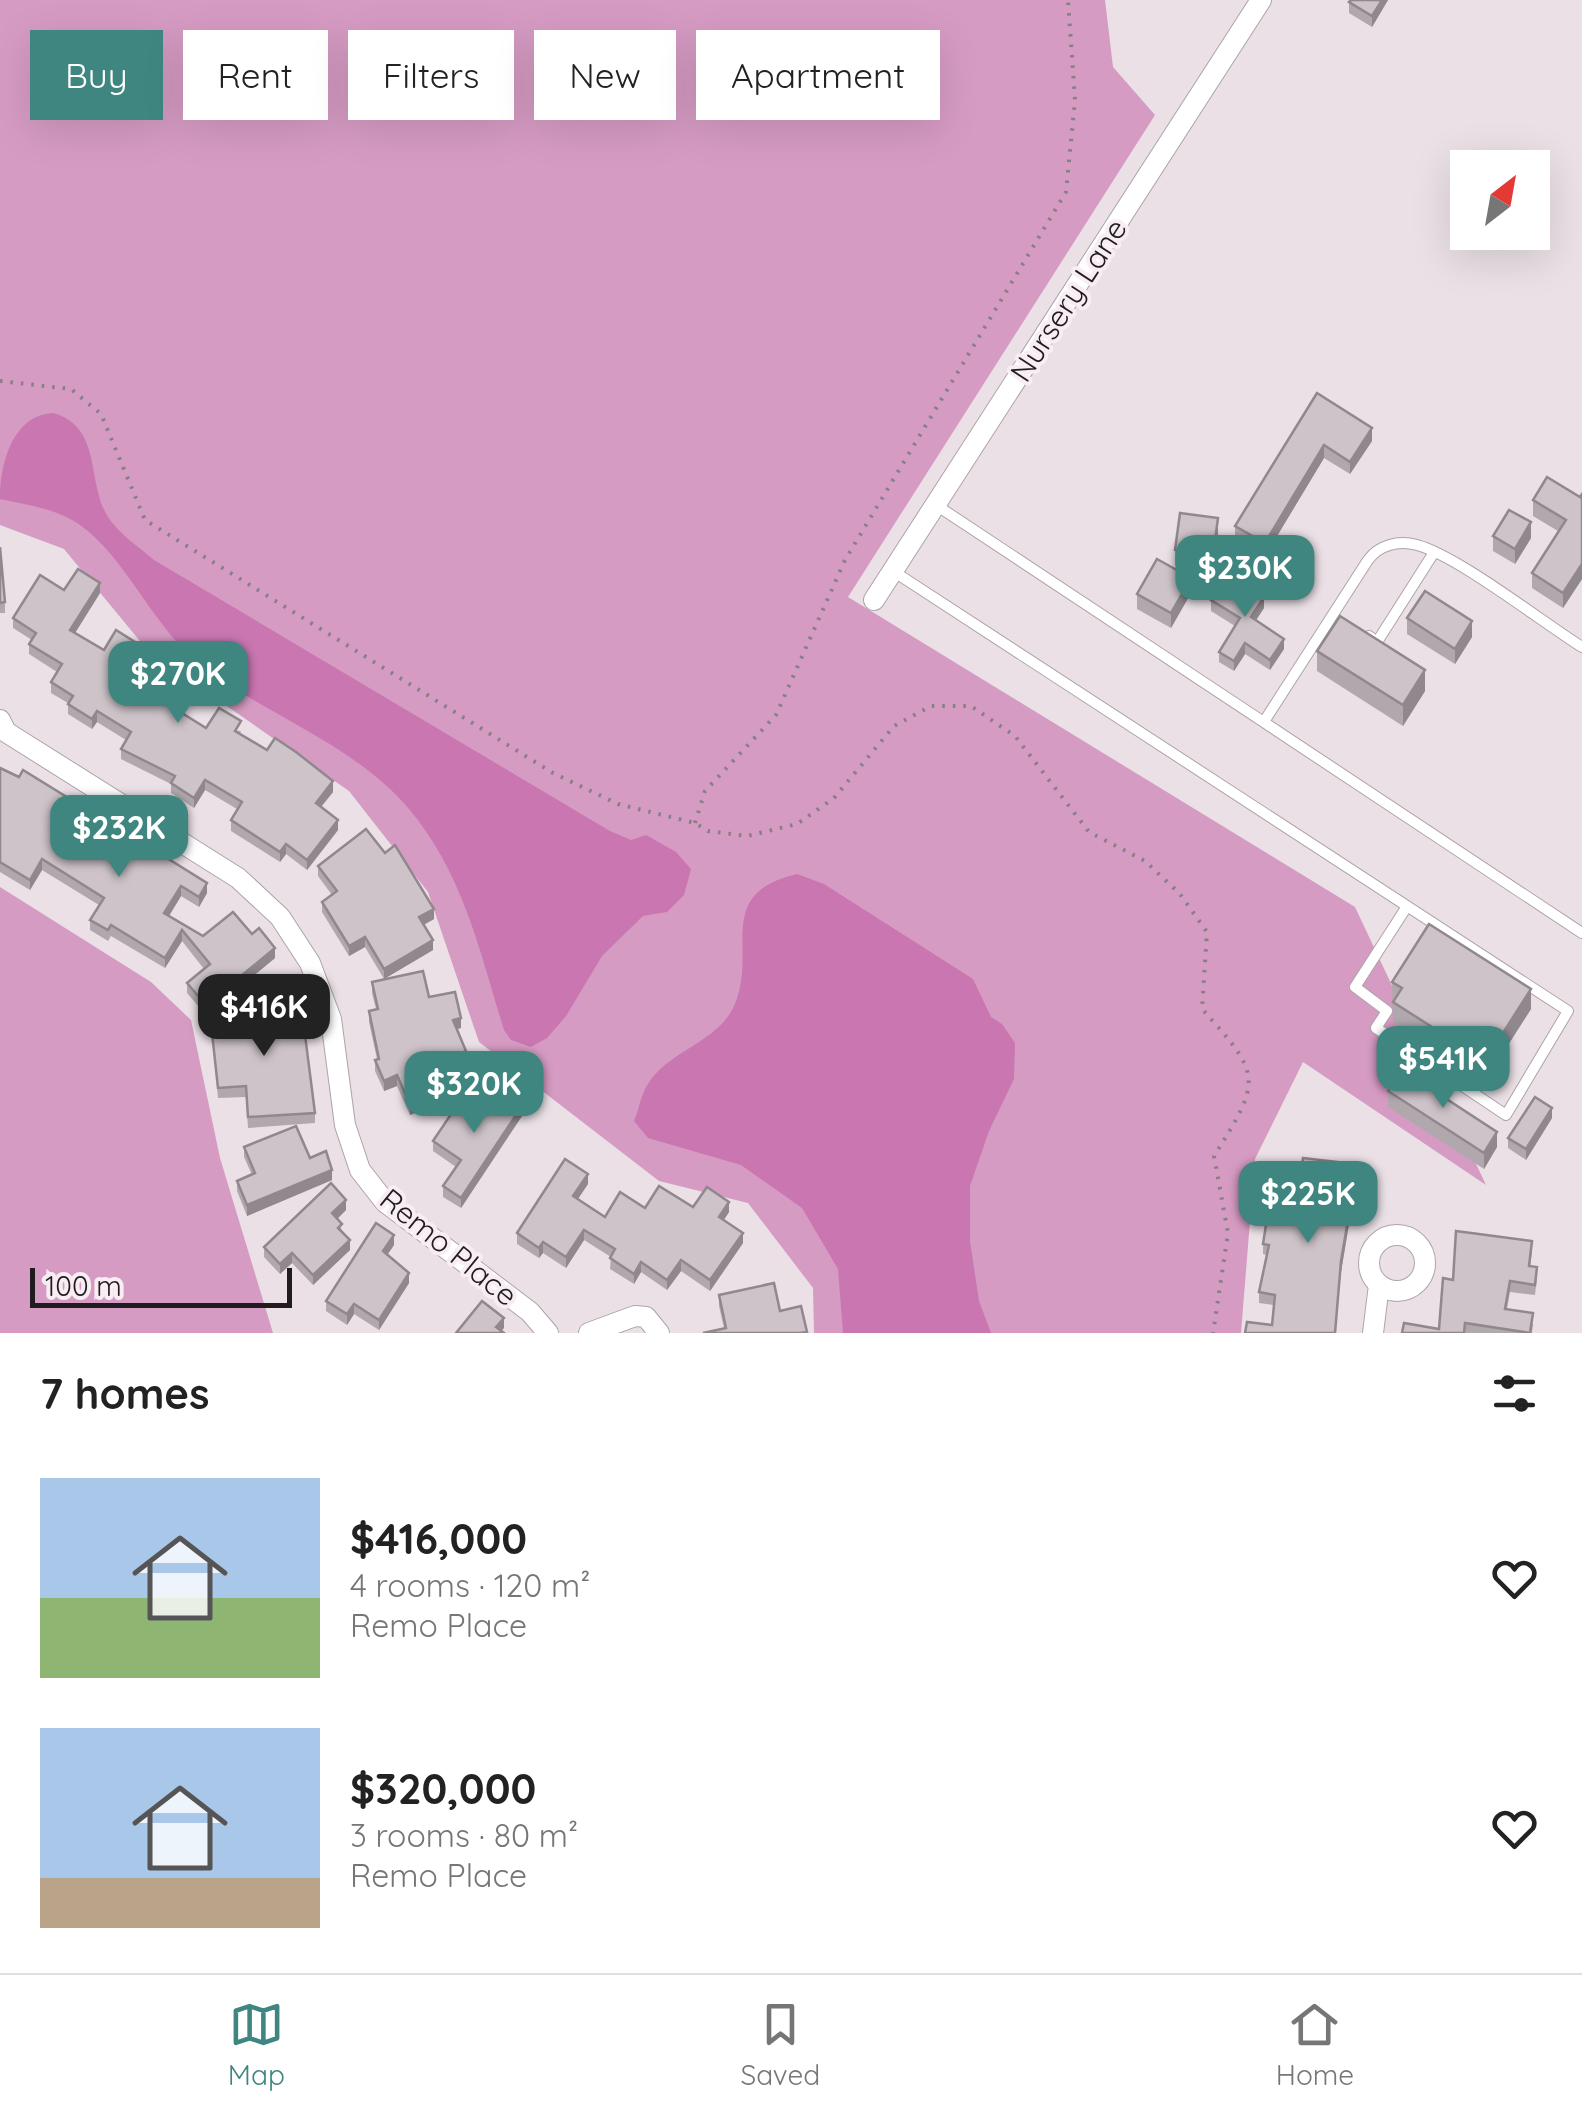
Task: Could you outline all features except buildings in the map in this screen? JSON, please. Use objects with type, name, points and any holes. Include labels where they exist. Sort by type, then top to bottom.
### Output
[{"type":"street","name":"Nursery Lane","points":[[874,600],[1262,0]]},
{"type":"street","name":"Remo Place","points":[[0,720],[6,732],[238,878],[280,917],[310,964],[332,1019],[345,1125],[360,1170],[385,1202],[530,1312],[548,1333]]},
{"type":"street","points":[[1372,1333],[1378,1285]]},
{"type":"street","points":[[589,1333],[635,1316],[646,1317],[659,1333]]},
{"type":"lane","points":[[936,505],[1582,933]]},
{"type":"lane","points":[[1265,720],[1377,548],[1417,545],[1582,647]]},
{"type":"lane","points":[[1364,632],[1377,642],[1433,554]]},
{"type":"lane","points":[[893,571],[1568,1011],[1506,1115],[1376,1028],[1387,1011],[1355,987],[1406,908]]},
{"type":"lane","points":[[1336,614],[1350,623]]},
{"type":"path","points":[[695,823],[706,790],[776,715],[845,560],[1066,192],[1075,100],[1068,0]]},
{"type":"path","points":[[0,381],[71,389],[100,414],[146,520],[553,772],[618,804],[695,823],[708,831],[748,836],[797,824],[834,798],[894,726],[931,706],[971,706],[1015,736],[1089,832],[1146,862],[1180,894],[1207,932],[1202,1009],[1237,1047],[1251,1072],[1246,1104],[1214,1156],[1228,1233],[1213,1333]]},
{"type":"shaded area","points":[[0,0],[1105,0],[1113,67],[1155,115],[848,597],[1355,907],[1486,1185],[1303,1062],[1255,1159],[1241,1333],[814,1333],[813,1288],[748,1203],[659,1181],[479,1042],[428,892],[349,791],[149,652],[64,549],[0,525]]},
{"type":"shaded area","points":[[53,413],[69,420],[87,443],[108,517],[154,560],[610,831],[631,840],[646,835],[676,852],[691,869],[684,895],[667,912],[643,916],[602,956],[566,1016],[547,1038],[531,1047],[511,1040],[504,1030],[456,886],[428,834],[387,787],[337,749],[203,667],[168,632],[90,533],[55,512],[0,499],[6,457],[18,432],[27,422]]},
{"type":"shaded area","points":[[797,874],[824,884],[973,979],[991,1017],[1002,1024],[1015,1043],[1014,1079],[989,1131],[970,1186],[970,1241],[979,1301],[991,1333],[843,1333],[838,1269],[802,1208],[741,1165],[648,1138],[634,1121],[646,1088],[657,1072],[716,1029],[734,1006],[740,985],[746,910],[755,895],[771,883]]},
{"type":"shaded area","points":[[0,887],[151,982],[191,1020],[220,1158],[273,1333],[0,1333]]}]
